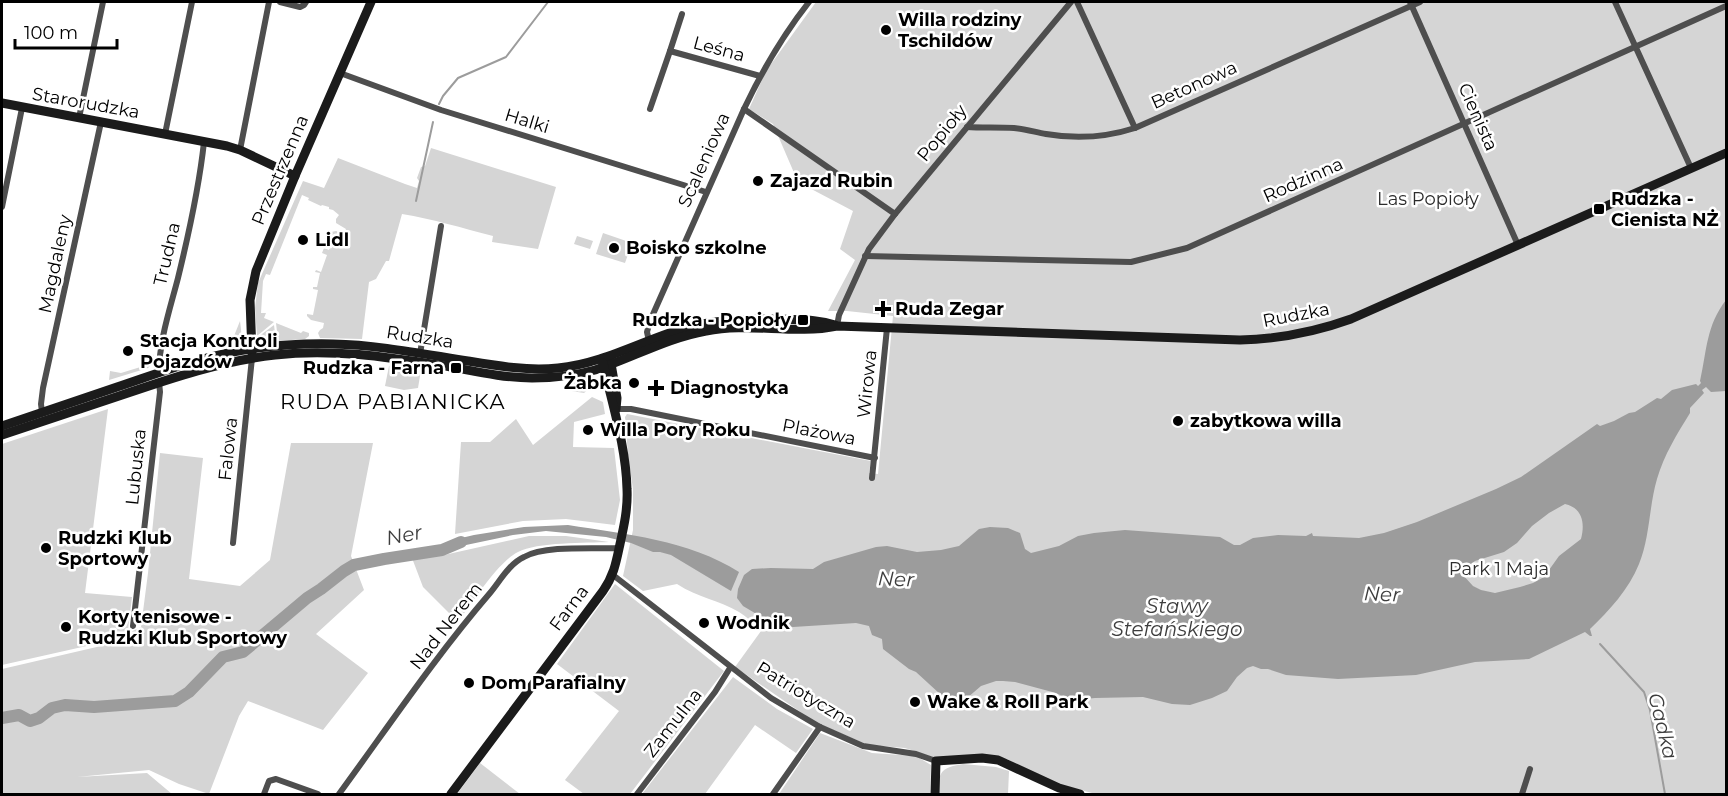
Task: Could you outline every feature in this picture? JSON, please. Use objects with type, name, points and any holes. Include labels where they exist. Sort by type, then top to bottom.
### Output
[{"type":"street","points":[[79,118],[103,2]]},
{"type":"street","points":[[165,134],[192,2]]},
{"type":"street","points":[[240,150],[269,2]]},
{"type":"street","points":[[280,2],[300,7],[306,2]]},
{"type":"street","name":"Przestrzenna","points":[[252,354],[249,309],[252,284],[295,176],[371,2]]},
{"type":"street","name":"Scaleniowa","points":[[649,340],[647,332],[649,323],[744,109],[760,76],[809,2]]},
{"type":"street","name":"Popioły","points":[[837,326],[839,315],[865,256],[895,214],[1071,2]]},
{"type":"street","points":[[1077,2],[1135,128]]},
{"type":"street","name":"Betonowa","points":[[967,127],[1012,128],[1070,136],[1095,136],[1135,128],[1411,3],[1420,2]]},
{"type":"street","points":[[1615,2],[1691,168]]},
{"type":"street","name":"Cienista","points":[[1411,3],[1518,245]]},
{"type":"street","name":"Rodzinna","points":[[865,256],[1131,262],[1187,248],[1726,6]]},
{"type":"street","name":"Leśna","points":[[650,109],[682,14]]},
{"type":"street","name":"Leśna","points":[[669,51],[760,76]]},
{"type":"street","name":"Halki","points":[[340,74],[441,110],[706,192]]},
{"type":"street","name":"Starorudzka","points":[[2,104],[240,150],[295,176]]},
{"type":"street","points":[[2,207],[22,108]]},
{"type":"street","points":[[744,109],[895,214]]},
{"type":"street","name":"Magdaleny","points":[[42,412],[43,388],[101,122]]},
{"type":"street","name":"Trudna","points":[[159,378],[159,353],[186,243],[201,170],[204,142]]},
{"type":"street","name":"Rudzka","points":[[252,354],[360,354],[530,378],[572,375],[607,361],[708,330],[820,329],[837,326],[1230,340],[1281,337],[1316,330],[1351,319],[1726,153]]},
{"type":"street","points":[[420,354],[441,226]]},
{"type":"street","name":"Rudzka","points":[[2,435],[159,378],[199,360],[252,354],[296,345],[330,344],[380,347],[503,367],[531,369],[569,367],[607,361],[649,340],[693,325],[722,321],[803,320],[822,321],[837,326]]},
{"type":"street","name":"Wirowa","points":[[872,478],[887,328]]},
{"type":"street","name":"Falowa","points":[[233,543],[252,354]]},
{"type":"street","name":"Farna","points":[[451,795],[613,575],[624,526],[627,482],[616,409],[617,398],[607,361]]},
{"type":"street","name":"Rudzka","points":[[2,426],[159,378]]},
{"type":"street","name":"Lubuska","points":[[133,626],[160,392],[159,378]]},
{"type":"street","name":"Plażowa","points":[[616,409],[630,409],[875,458]]},
{"type":"street","name":"Nad Nerem","points":[[339,795],[469,618],[516,562],[529,554],[548,551],[619,546]]},
{"type":"street","name":"Patriotyczna","points":[[613,575],[730,668],[771,698],[820,727],[863,746],[916,754],[936,761],[982,758],[998,760],[1059,788],[1080,795]]},
{"type":"street","name":"Zamulna","points":[[637,795],[715,692],[730,668]]},
{"type":"street","points":[[773,795],[820,727]]},
{"type":"street","points":[[935,795],[936,761]]},
{"type":"street","points":[[1522,795],[1530,769]]},
{"type":"street","points":[[264,795],[269,781],[276,778],[318,795]]},
{"type":"green space","points":[[816,2],[1726,2],[1726,794],[1096,794],[1057,784],[1007,759],[932,757],[905,748],[868,745],[815,722],[735,667],[761,631],[745,616],[677,584],[643,591],[623,576],[633,530],[633,489],[625,417],[627,414],[871,461],[869,473],[878,474],[893,316],[828,311],[855,260],[840,249],[853,211],[798,182],[773,124],[749,109],[766,71]]},
{"type":"green space","points":[[431,148],[556,187],[538,249],[492,242],[493,236],[402,214],[389,261],[386,261],[376,279],[369,282],[362,339],[320,338],[318,333],[324,323],[311,320],[307,316],[307,314],[313,315],[318,290],[313,287],[317,287],[320,273],[315,272],[316,270],[321,272],[327,255],[322,253],[324,248],[329,250],[335,236],[330,234],[331,232],[344,234],[346,229],[336,223],[339,215],[333,210],[308,200],[309,198],[302,195],[270,275],[266,274],[263,281],[261,313],[266,313],[264,318],[274,322],[257,336],[255,308],[258,283],[303,181],[324,188],[338,158],[417,188],[419,181],[417,178],[421,167],[425,166]]},
{"type":"green space","name":"Boisko szkolne","points":[[603,233],[632,243],[625,263],[596,254]]},
{"type":"green space","name":"Boisko szkolne","points":[[577,236],[593,241],[590,249],[574,244]]},
{"type":"green space","points":[[240,321],[240,342],[220,349],[224,339],[232,341]]},
{"type":"green space","points":[[276,323],[301,333],[303,331],[309,333],[309,336],[305,339],[278,341]]},
{"type":"green space","points":[[274,325],[276,341],[264,341],[258,337]]},
{"type":"green space","points":[[150,354],[154,355],[153,363],[148,368],[109,380],[110,371],[121,373],[147,365]]},
{"type":"green space","points":[[389,366],[421,370],[418,388],[404,390],[385,386]]},
{"type":"green space","points":[[589,375],[600,379],[584,393],[565,390],[567,379]]},
{"type":"green space","points":[[592,397],[603,402],[605,414],[574,422],[573,447],[614,448],[620,500],[615,525],[566,519],[523,521],[455,534],[461,442],[490,442],[516,419],[533,445]]},
{"type":"green space","name":"Rudzki Klub Sportowy","points":[[108,409],[85,593],[132,597],[128,630],[100,643],[2,665],[2,444]]},
{"type":"green space","points":[[291,443],[373,443],[351,556],[364,590],[316,634],[368,673],[323,730],[248,701],[239,716],[209,794],[179,784],[149,770],[77,777],[147,773],[172,794],[2,794],[2,669],[101,646],[141,627],[160,453],[203,458],[189,579],[240,586],[270,560]]},
{"type":"green space","points":[[529,536],[566,536],[609,542],[537,546],[518,552],[502,564],[458,622],[423,587],[412,558],[444,555]]},
{"type":"green space","points":[[615,584],[724,671],[630,794],[584,794],[565,780],[619,711],[557,664]]},
{"type":"green space","points":[[733,677],[777,709],[813,729],[796,753],[755,725],[705,794],[642,794]]},
{"type":"green space","points":[[820,733],[872,753],[916,756],[931,765],[930,794],[779,794]]},
{"type":"green space","points":[[480,763],[520,794],[457,794]]},
{"type":"green space","points":[[963,764],[996,767],[1009,771],[1008,794],[939,794],[942,772],[949,767]]},
{"type":"water","name":"Stawy Stefańskiego","points":[[1726,300],[1726,391],[1711,392],[1706,387],[1702,390],[1704,393],[1690,408],[1690,413],[1667,453],[1657,479],[1643,554],[1635,573],[1618,599],[1590,629],[1592,636],[1585,632],[1529,659],[1475,662],[1416,675],[1338,679],[1286,675],[1253,666],[1237,677],[1227,691],[1190,705],[1172,704],[1143,697],[1075,700],[1015,682],[996,681],[981,686],[960,704],[952,705],[916,672],[883,649],[882,639],[872,635],[869,626],[856,623],[793,627],[773,624],[743,606],[737,598],[744,575],[752,569],[813,569],[824,562],[876,547],[887,546],[917,552],[941,550],[959,546],[979,529],[990,527],[1008,528],[1020,533],[1025,549],[1031,553],[1059,546],[1078,536],[1125,530],[1220,537],[1234,545],[1240,545],[1253,538],[1278,535],[1306,536],[1312,533],[1313,536],[1359,538],[1384,533],[1417,522],[1521,477],[1597,424],[1600,426],[1635,412],[1657,398],[1661,399],[1672,390],[1696,384],[1698,386],[1701,383],[1711,329]],"holes":[[[1565,504],[1571,506],[1581,517],[1583,528],[1581,539],[1559,556],[1544,577],[1533,583],[1495,593],[1473,586],[1463,575],[1464,569],[1475,561],[1504,552],[1517,543],[1532,526],[1549,513]]]},
{"type":"water","points":[[568,525],[634,535],[678,545],[720,561],[739,572],[731,591],[671,555],[653,552],[631,543],[606,537],[546,531],[513,535],[447,549],[447,544],[474,535],[524,527]]},
{"type":"waterway","points":[[439,104],[458,78],[506,57],[548,2]]},
{"type":"waterway","points":[[416,201],[433,122]]},
{"type":"waterway","name":"Ner","points":[[2,718],[19,715],[30,721],[39,718],[52,708],[65,705],[94,707],[175,701],[189,692],[223,657],[243,652],[307,598],[354,565],[442,550],[461,542]]},
{"type":"waterway","name":"Gadka","points":[[1600,644],[1644,692],[1650,710],[1665,794]]},
{"type":"place","name":"Willa rodziny Tschildów","points":[[886,30]]},
{"type":"place","name":"Zajazd Rubin","points":[[758,181]]},
{"type":"place","name":"Rudzka - Cienista NŻ","points":[[1599,209]]},
{"type":"place","name":"Lidl","points":[[303,240]]},
{"type":"place","name":"Boisko szkolne","points":[[614,248]]},
{"type":"place","name":"Ruda Zegar","points":[[883,309]]},
{"type":"place","name":"Rudzka - Popioły","points":[[803,320]]},
{"type":"place","name":"Stacja Kontroli Pojazdów","points":[[128,351]]},
{"type":"place","name":"Rudzka - Farna","points":[[456,368]]},
{"type":"place","name":"Żabka","points":[[634,383]]},
{"type":"place","name":"Diagnostyka","points":[[656,388]]},
{"type":"place","name":"zabytkowa willa","points":[[1178,421]]},
{"type":"place","name":"Willa Pory Roku","points":[[588,430]]},
{"type":"place","name":"Rudzki Klub Sportowy","points":[[46,548]]},
{"type":"place","name":"Wodnik","points":[[704,623]]},
{"type":"place","name":"Korty tenisowe - Rudzki Klub Sportowy","points":[[66,627]]},
{"type":"place","name":"Dom Parafialny","points":[[469,683]]},
{"type":"place","name":"Wake & Roll Park","points":[[915,702]]},
{"type":"district","name":"RUDA PABIANICKA","points":[[393,401]]},
{"type":"park label","name":"Las Popioły","points":[[1428,199]]},
{"type":"park label","name":"Park 1 Maja","points":[[1499,569]]}]
